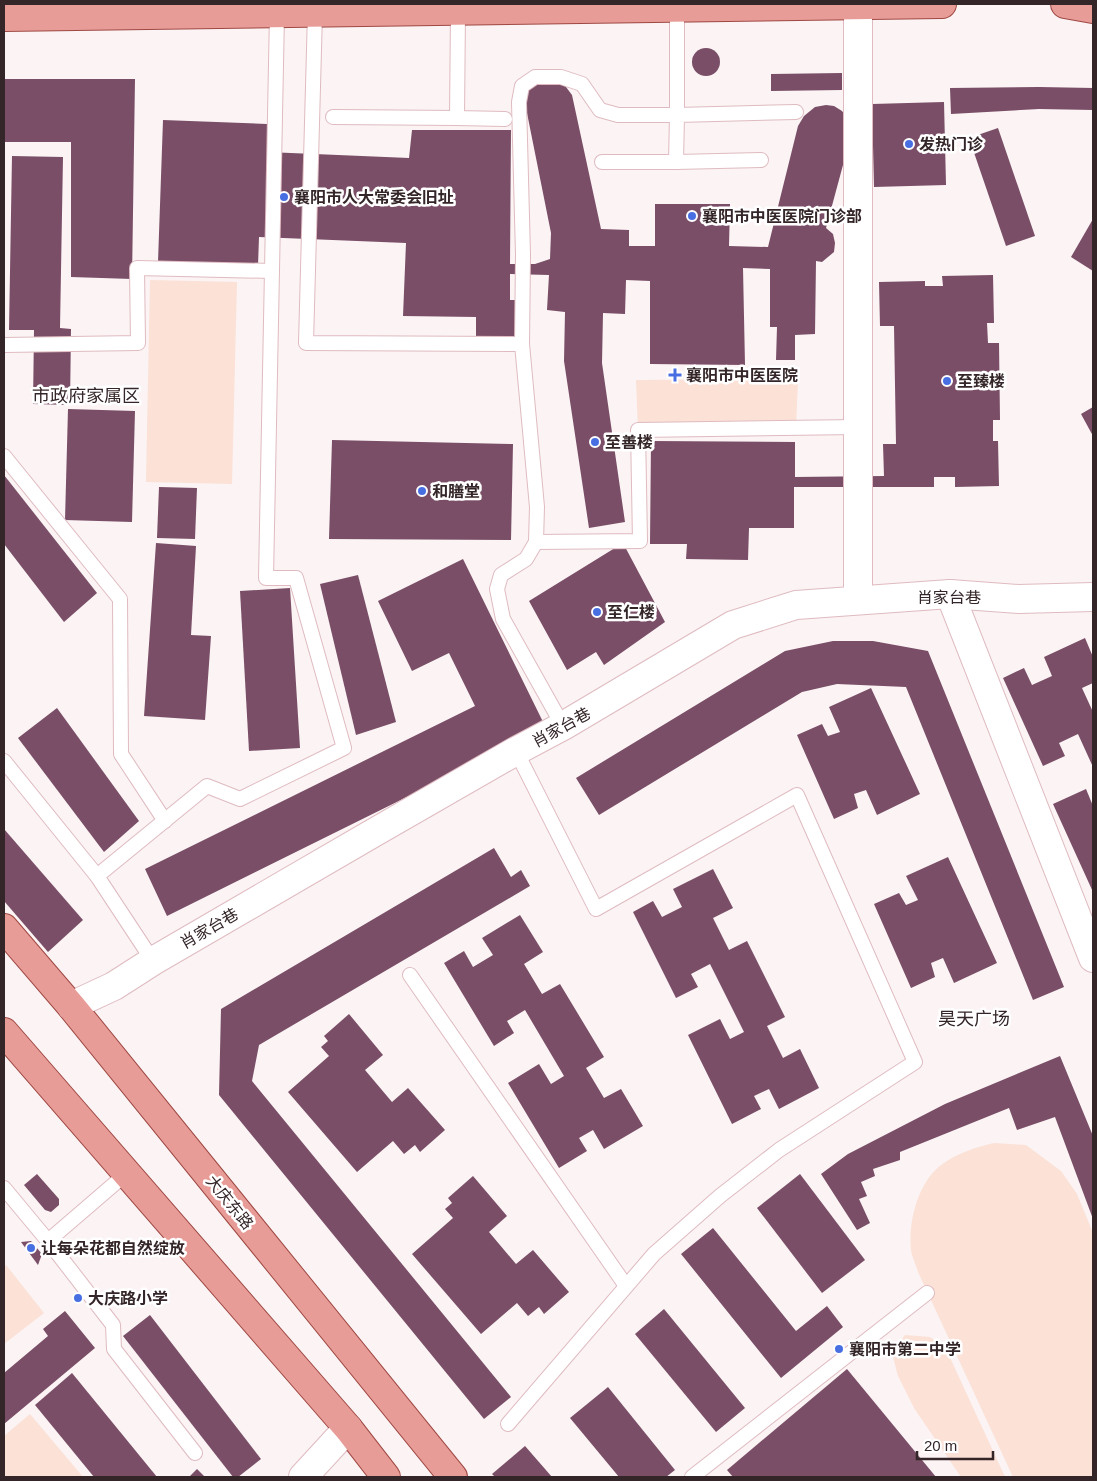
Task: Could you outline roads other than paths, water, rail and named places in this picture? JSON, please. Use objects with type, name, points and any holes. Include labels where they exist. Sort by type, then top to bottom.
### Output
[{"type":"main road","points":[[4,18],[942,4]]},
{"type":"main road","points":[[1065,4],[1093,9]]},
{"type":"main road","name":"大庆东路","points":[[4,928],[71,1006],[453,1477]]},
{"type":"main road","points":[[4,1032],[348,1428],[386,1477]]},
{"type":"street","points":[[858,5],[858,600]]},
{"type":"street","points":[[950,594],[1093,958]]},
{"type":"street","name":"肖家台巷","points":[[71,1006],[114,986],[153,961],[516,751],[563,726],[733,625],[796,605],[858,600],[950,594],[1019,599],[1093,597]]},
{"type":"street","points":[[303,1477],[348,1428]]},
{"type":"lane","points":[[676,162],[677,8]]},
{"type":"lane","points":[[457,118],[458,11]]},
{"type":"lane","points":[[97,876],[207,786],[240,799],[344,748],[296,578],[266,578],[276,13]]},
{"type":"lane","points":[[315,13],[306,343],[522,344]]},
{"type":"lane","points":[[563,726],[503,619],[497,589],[501,575],[526,559],[536,542],[537,507],[522,344],[519,102],[522,86],[535,77],[561,77],[582,84],[600,110],[618,115],[796,112]]},
{"type":"lane","points":[[333,117],[505,120]]},
{"type":"lane","points":[[602,162],[761,160]]},
{"type":"lane","points":[[4,345],[138,343],[137,268],[272,271]]},
{"type":"lane","points":[[536,542],[640,541],[638,430],[858,427]]},
{"type":"lane","points":[[4,456],[120,599],[121,754],[164,821]]},
{"type":"lane","points":[[508,1424],[654,1254],[720,1196],[780,1150],[915,1062],[797,795],[596,909],[516,751]]},
{"type":"lane","points":[[4,761],[97,876],[153,961]]},
{"type":"lane","points":[[410,974],[626,1286]]},
{"type":"lane","points":[[48,1241],[127,1173]]},
{"type":"lane","points":[[4,1188],[113,1325],[114,1349],[195,1453]]},
{"type":"lane","points":[[692,1477],[927,1293]]},
{"type":"place","name":"发热门诊","points":[[909,144]]},
{"type":"place","name":"襄阳市人大常委会旧址","points":[[284,197]]},
{"type":"place","name":"襄阳市中医医院门诊部","points":[[692,216]]},
{"type":"place","name":"襄阳市中医医院","points":[[675,375]]},
{"type":"place","name":"至臻楼","points":[[947,381]]},
{"type":"place","name":"至善楼","points":[[595,442]]},
{"type":"place","name":"和膳堂","points":[[422,491]]},
{"type":"place","name":"至仁楼","points":[[597,612]]},
{"type":"place","name":"让每朵花都自然绽放","points":[[31,1248]]},
{"type":"place","name":"大庆路小学","points":[[78,1298]]},
{"type":"place","name":"襄阳市第二中学","points":[[839,1349]]},
{"type":"district","name":"市政府家属区","points":[[86,396]]},
{"type":"district","name":"昊天广场","points":[[974,1019]]}]
